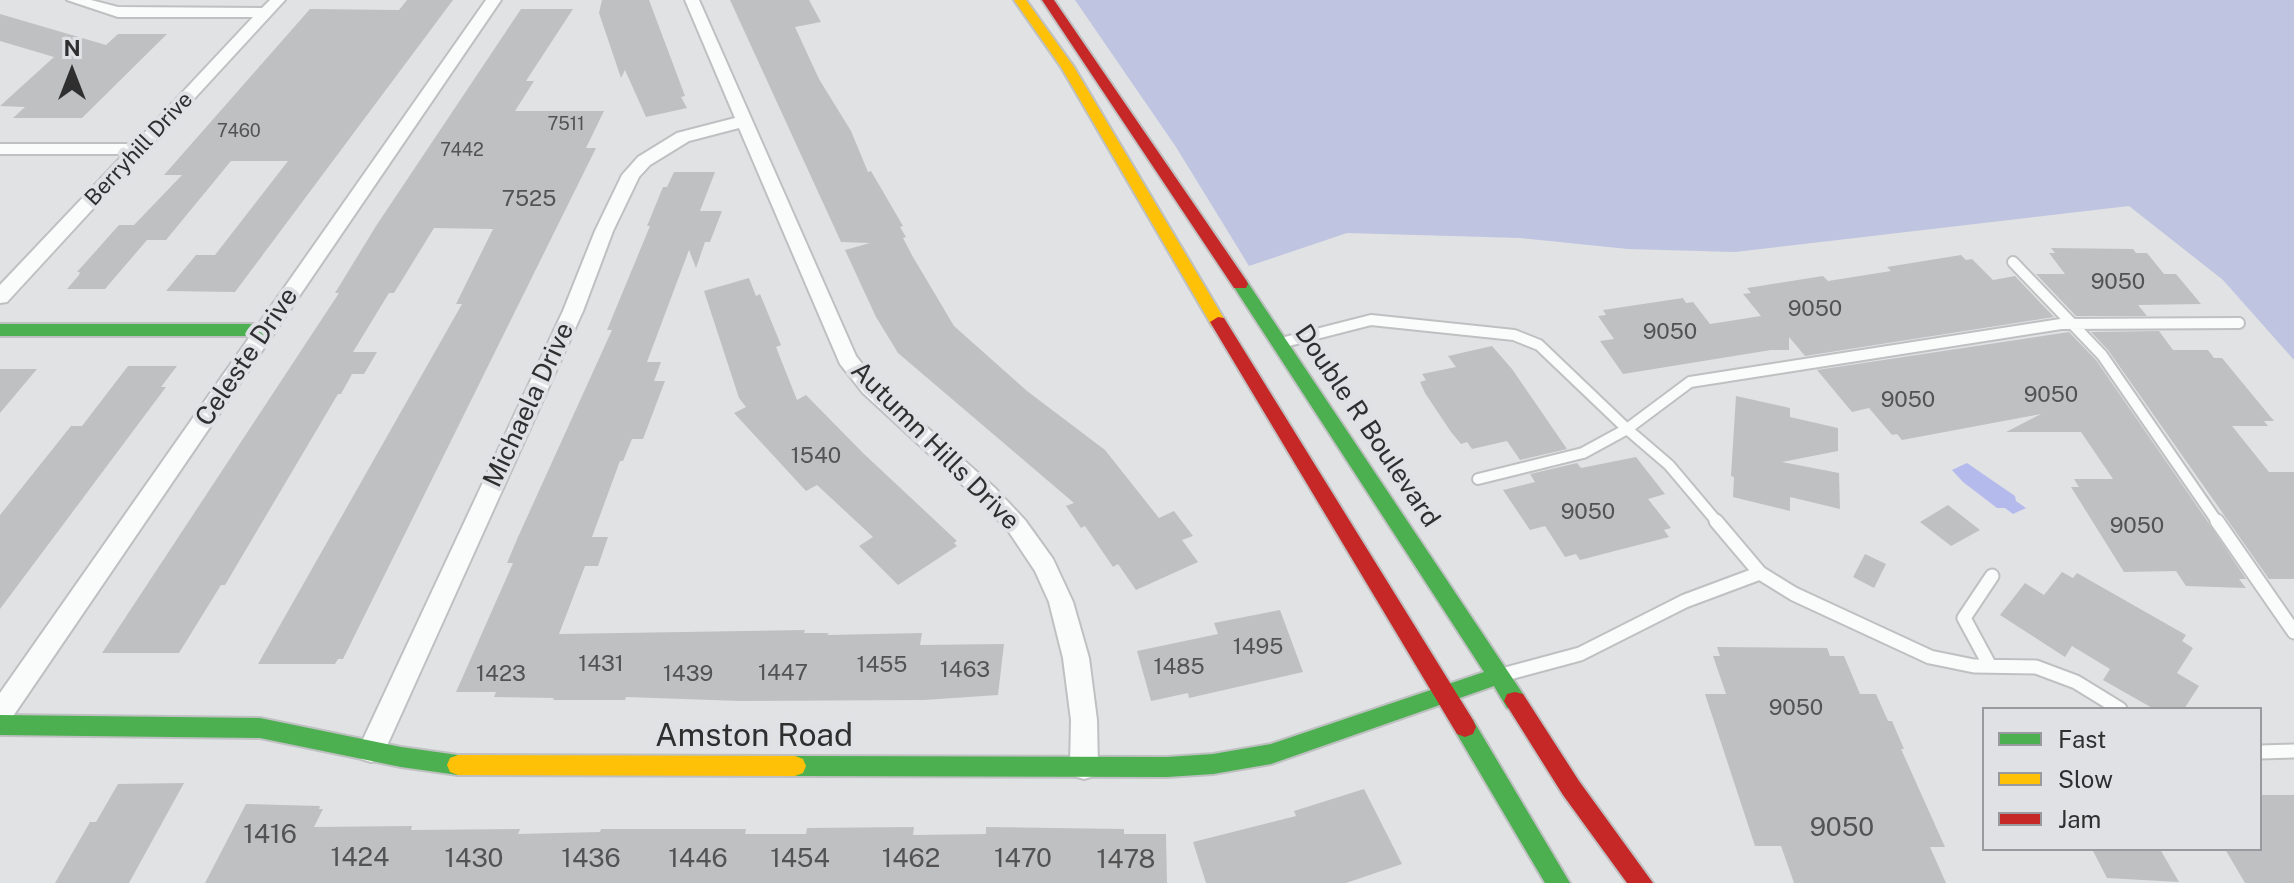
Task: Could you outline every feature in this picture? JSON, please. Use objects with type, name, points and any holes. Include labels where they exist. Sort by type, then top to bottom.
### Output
[{"type":"main road","points":[[1020,0],[1091,107],[1558,883]]},
{"type":"main road","name":"Double R Boulevard","points":[[1048,0],[1281,343],[1571,788],[1641,883]]},
{"type":"main road","points":[[0,330],[267,330]]},
{"type":"main road","name":"Amston Road","points":[[0,725],[260,728],[464,766],[1084,767],[1213,764],[1271,754],[1498,676]]},
{"type":"street","points":[[74,0],[118,12],[272,6]]},
{"type":"street","name":"Celeste Drive","points":[[0,714],[494,0]]},
{"type":"street","name":"Autumn Hills Drive","points":[[692,0],[847,359],[870,388],[987,494],[1017,526],[1045,566],[1061,602],[1076,658],[1084,720],[1084,767]]},
{"type":"street","name":"Berryhill Drive","points":[[0,297],[272,6]]},
{"type":"street","name":"Michaela Drive","points":[[371,750],[573,311],[604,231],[631,175],[644,161],[683,137],[744,121]]},
{"type":"street","points":[[0,149],[140,149]]},
{"type":"lane","points":[[2013,262],[2102,355],[2294,632]]},
{"type":"lane","points":[[1281,343],[1371,320],[1514,335],[1539,345],[1669,465],[1760,573],[1794,594],[1930,657],[1962,665],[2036,667],[2060,674],[2117,707]]},
{"type":"lane","points":[[1478,479],[1583,453],[1627,429],[1690,382],[1918,344],[2071,323],[2239,323]]},
{"type":"lane","points":[[1498,676],[1580,654],[1685,601],[1760,573]]},
{"type":"lane","points":[[1990,666],[1964,618],[1992,576]]},
{"type":"lane","points":[[2262,752],[2294,751]]},
{"type":"shaded area","points":[[1075,0],[2294,0],[2294,360],[2223,280],[2129,206],[1735,252],[1628,249],[1520,238],[1347,233],[1249,266],[1176,147]]},
{"type":"water","points":[[1967,463],[2015,496],[2016,501],[2026,508],[2013,514],[2005,508],[1997,508],[1952,470]]},
{"type":"building","points":[[407,0],[453,0],[235,292],[166,291],[196,255],[215,255],[288,161],[231,161],[166,240],[147,240],[105,289],[67,289],[79,275],[80,272],[77,272],[119,225],[134,225],[182,175],[164,175],[310,9],[399,10]]},
{"type":"building","points":[[602,0],[649,0],[687,108],[646,117],[625,70],[621,78],[599,13]]},
{"type":"building","points":[[730,0],[809,0],[821,22],[795,27],[819,79],[851,131],[868,172],[871,171],[903,226],[900,227],[906,237],[903,238],[913,257],[954,326],[1027,391],[1105,450],[1159,518],[1174,511],[1193,536],[1182,540],[1198,562],[1136,590],[1118,564],[1113,567],[1085,526],[1081,528],[1066,506],[1074,503],[898,353],[876,317],[845,250],[870,243],[841,242]]},
{"type":"building","points":[[521,9],[573,9],[526,81],[534,81],[515,111],[604,111],[586,148],[596,148],[343,659],[338,659],[335,664],[258,664],[462,304],[456,304],[493,229],[434,228],[353,352],[377,352],[364,374],[352,374],[341,394],[338,394],[225,585],[221,585],[179,653],[102,653],[339,293],[335,293],[376,226]]},
{"type":"building","points":[[0,14],[106,45],[118,34],[167,34],[82,118],[13,118],[25,107],[0,106],[54,57],[0,41]]},
{"type":"building","points":[[674,172],[715,172],[700,211],[722,211],[710,242],[705,242],[696,268],[689,250],[647,362],[661,362],[654,381],[665,381],[643,439],[632,439],[623,461],[620,461],[592,537],[608,537],[598,566],[585,566],[559,634],[805,630],[804,633],[829,633],[827,635],[922,633],[920,645],[1004,644],[998,695],[924,700],[740,701],[626,697],[625,700],[553,700],[494,697],[496,692],[456,692],[513,563],[507,563],[518,537],[612,330],[607,330],[663,187],[667,187]]},
{"type":"building","points":[[2051,248],[2133,249],[2136,253],[2147,253],[2164,274],[2176,274],[2201,304],[2138,305],[2147,316],[2076,316],[2036,274],[2065,274],[2049,253],[2055,253]]},
{"type":"building","points":[[1961,255],[1966,260],[1972,259],[1993,280],[2015,276],[2054,317],[1805,356],[1789,337],[1789,350],[1771,350],[1623,374],[1600,341],[1614,339],[1598,316],[1606,315],[1603,310],[1683,298],[1686,303],[1693,302],[1710,324],[1761,316],[1743,294],[1751,293],[1747,288],[1823,276],[1828,281],[1891,271],[1887,267]]},
{"type":"building","points":[[749,278],[756,296],[760,294],[781,345],[776,347],[797,400],[806,395],[957,541],[954,543],[957,546],[898,585],[859,546],[873,537],[817,485],[806,491],[734,413],[746,407],[739,398],[704,291]]},
{"type":"building","points":[[2159,331],[2173,350],[2208,350],[2214,358],[2222,358],[2274,421],[2264,421],[2268,426],[2232,426],[2269,472],[2294,472],[2294,579],[2269,579],[2108,350],[2091,332]]},
{"type":"building","points":[[2069,332],[2096,360],[2246,579],[2239,579],[2246,588],[2186,586],[2176,571],[2124,572],[2071,487],[2079,487],[2074,479],[2113,479],[2081,432],[2006,432],[2041,414],[1902,440],[1897,434],[1892,435],[1869,408],[1852,412],[1817,370]]},
{"type":"building","points":[[1492,346],[1512,369],[1567,449],[1520,460],[1507,441],[1472,449],[1467,442],[1461,444],[1451,432],[1425,393],[1420,382],[1426,380],[1422,374],[1456,367],[1448,356]]},
{"type":"building","points":[[128,366],[177,366],[161,387],[166,387],[0,609],[0,515],[71,426],[82,426]]},
{"type":"building","points":[[0,369],[37,369],[0,413]]},
{"type":"building","points":[[1736,396],[1790,408],[1790,417],[1838,428],[1838,451],[1782,462],[1839,473],[1840,509],[1790,497],[1790,511],[1733,497],[1734,477],[1731,476]]},
{"type":"building","points":[[1636,457],[1665,494],[1648,499],[1671,528],[1664,530],[1669,537],[1580,560],[1576,554],[1565,557],[1545,526],[1530,530],[1503,490],[1535,482],[1530,474],[1577,463],[1581,468]]},
{"type":"building","points":[[1948,505],[1980,530],[1951,546],[1920,522]]},
{"type":"building","points":[[1865,554],[1886,564],[1874,588],[1853,577]]},
{"type":"building","points":[[2062,572],[2073,578],[2077,573],[2186,635],[2182,641],[2193,648],[2177,673],[2199,686],[2185,707],[2150,707],[2103,680],[2110,669],[2072,646],[2065,657],[2000,615],[2025,583],[2044,595]]},
{"type":"building","points":[[1280,610],[1303,672],[1189,698],[1188,693],[1151,701],[1137,651],[1218,634],[1214,623]]},
{"type":"building","points":[[1717,647],[1827,648],[1830,656],[1844,656],[1860,694],[1876,694],[1888,721],[1892,721],[1904,749],[1901,749],[1945,847],[1930,847],[1946,883],[1794,883],[1781,846],[1755,846],[1705,694],[1726,694],[1713,656],[1720,656]]},
{"type":"building","points":[[184,783],[129,883],[55,883],[90,822],[96,822],[118,784]]},
{"type":"building","points":[[1364,789],[1402,864],[1346,883],[1206,883],[1193,842],[1296,816],[1294,811]]},
{"type":"building","points":[[2262,795],[2294,795],[2294,883],[2245,883],[2226,851],[2262,851]]},
{"type":"building","points":[[246,804],[320,806],[319,809],[323,809],[314,827],[520,829],[518,834],[600,832],[601,829],[746,829],[745,834],[806,834],[807,828],[914,827],[913,835],[986,834],[986,827],[1124,829],[1124,834],[1166,834],[1167,883],[205,883]]},
{"type":"building","points":[[2093,851],[2161,851],[2179,882],[2107,878]]},
{"type":"traffic: fast","points":[[1240,284],[1515,701]]},
{"type":"traffic: fast","points":[[0,330],[267,330]]},
{"type":"traffic: fast","points":[[795,766],[1167,767],[1213,764],[1271,754],[1498,676]]},
{"type":"traffic: fast","points":[[0,725],[260,728],[401,757],[458,765]]},
{"type":"traffic: fast","points":[[1465,727],[1558,883]]},
{"type":"traffic: slow","points":[[1020,0],[1067,67],[1218,322]]},
{"type":"traffic: slow","points":[[458,765],[795,766]]},
{"type":"traffic: jam","points":[[1048,0],[1240,284]]},
{"type":"traffic: jam","points":[[1218,322],[1465,727]]},
{"type":"traffic: jam","points":[[1515,701],[1571,788],[1641,883]]}]
